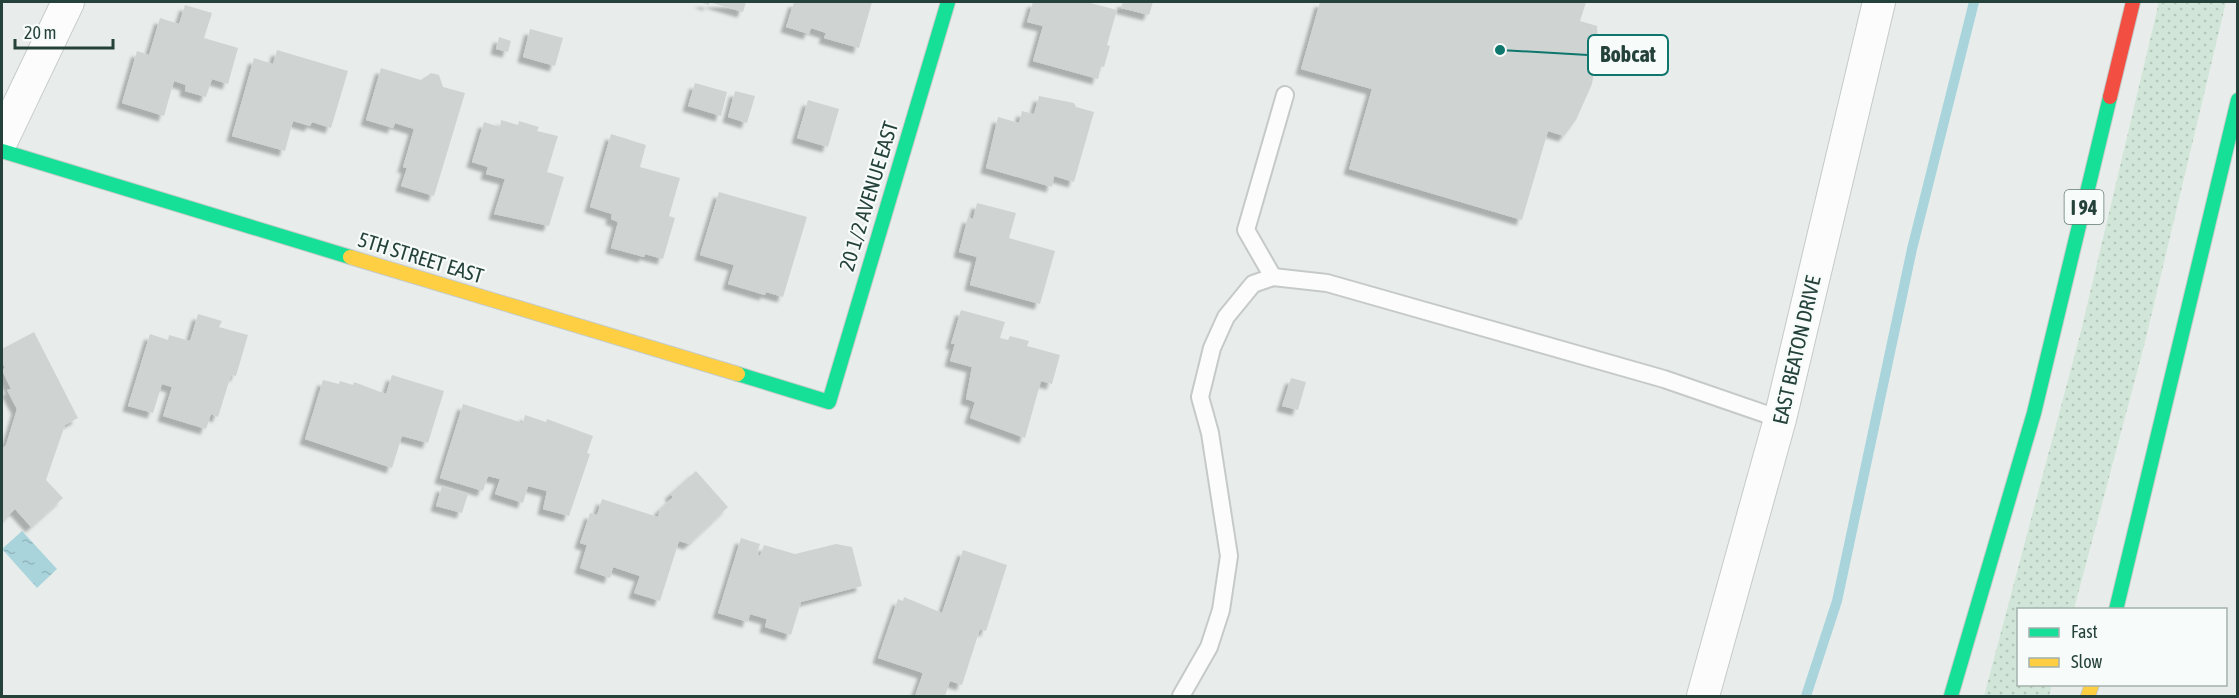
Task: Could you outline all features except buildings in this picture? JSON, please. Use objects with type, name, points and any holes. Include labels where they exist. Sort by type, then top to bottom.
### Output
[{"type":"main road","name":"20 1/2 AVENUE EAST","points":[[829,402],[948,2]]},
{"type":"main road","name":"I 94","points":[[1951,696],[2034,412],[2133,2]]},
{"type":"main road","points":[[2116,608],[2238,100]]},
{"type":"main road","name":"5TH STREET EAST","points":[[2,151],[829,402]]},
{"type":"street","points":[[2,140],[68,2]]},
{"type":"street","name":"EAST BEATON DRIVE","points":[[1703,696],[1780,419],[1879,2]]},
{"type":"lane","points":[[1273,277],[1246,230],[1285,95]]},
{"type":"lane","points":[[1181,696],[1209,647],[1221,610],[1229,555],[1210,433],[1200,397],[1212,348],[1226,317],[1252,284],[1273,277],[1327,283],[1664,379],[1780,419]]},
{"type":"green space","points":[[2159,2],[2226,2],[2144,346],[2074,608],[2017,608],[2017,686],[2052,686],[2049,696],[1984,696],[2081,331]]},
{"type":"water","points":[[22,531],[57,569],[37,588],[2,549]]},
{"type":"waterway","points":[[1806,696],[1837,601],[1912,249],[1974,2]]},
{"type":"traffic: fast","points":[[738,374],[829,402],[948,2]]},
{"type":"traffic: fast","points":[[1951,696],[2034,413],[2110,97]]},
{"type":"traffic: fast","points":[[2116,608],[2238,100]]},
{"type":"traffic: fast","points":[[2,151],[350,257]]},
{"type":"traffic: slow","points":[[350,257],[738,374]]},
{"type":"traffic: slow","points":[[2088,696],[2091,686]]},
{"type":"traffic: jam","points":[[2110,97],[2133,2]]},
{"type":"place","name":"Bobcat","points":[[1500,50]]}]
